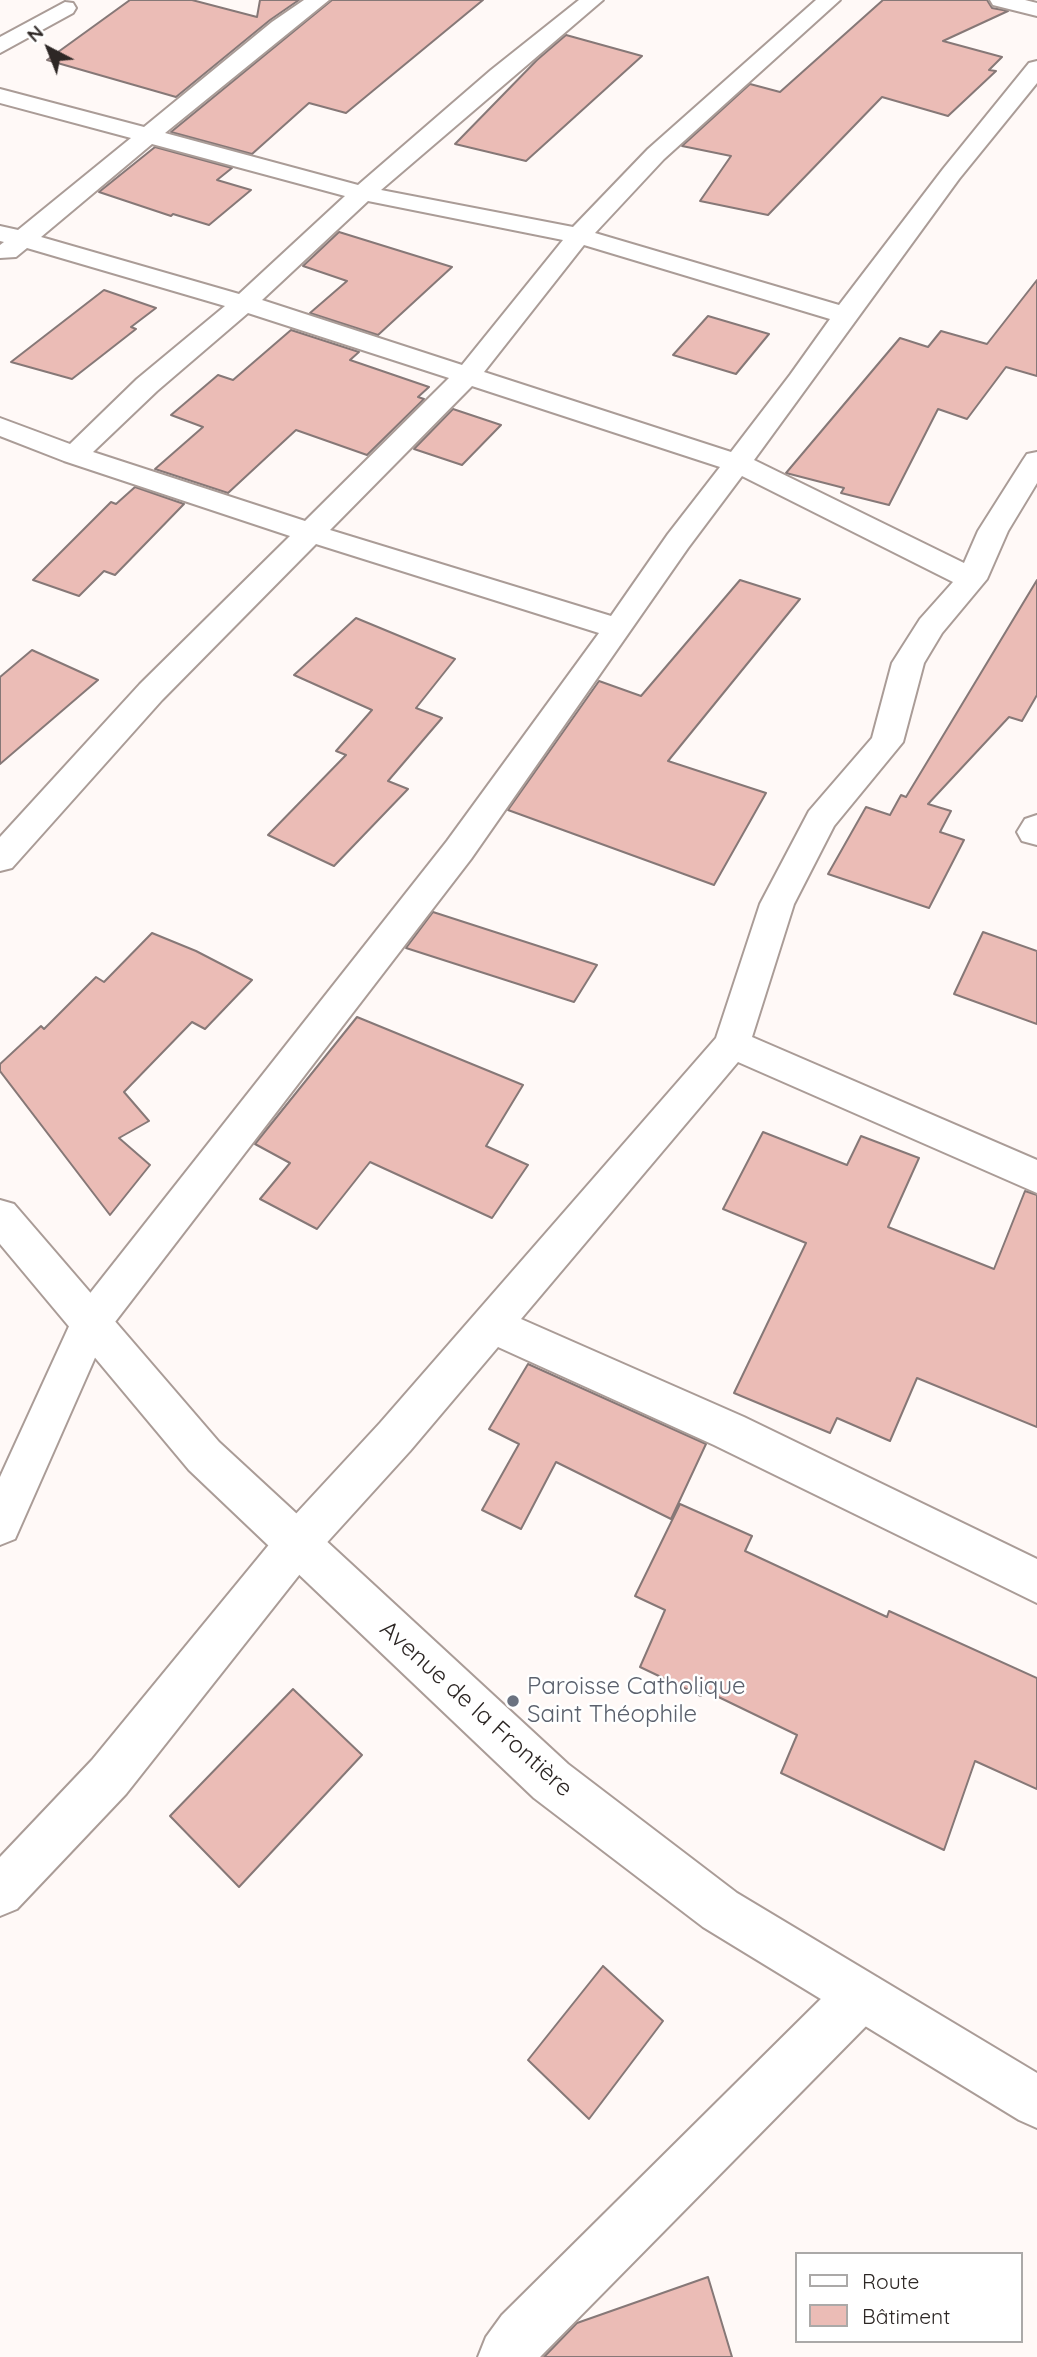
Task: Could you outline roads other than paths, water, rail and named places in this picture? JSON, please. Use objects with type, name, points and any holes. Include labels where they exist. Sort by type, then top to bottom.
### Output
[{"type":"street","points":[[0,257],[12,236],[149,136],[280,27],[318,0]]},
{"type":"street","points":[[74,455],[147,385],[244,303],[362,193],[499,75],[593,0]]},
{"type":"street","points":[[0,859],[151,692],[469,374],[579,236],[656,154],[829,0]]},
{"type":"street","points":[[1001,0],[1037,10]]},
{"type":"street","points":[[0,46],[24,29],[65,8]]},
{"type":"street","points":[[0,1525],[90,1324],[459,850],[678,541],[800,381],[845,315],[951,174],[1037,68]]},
{"type":"street","points":[[0,96],[362,193],[579,236],[845,315]]},
{"type":"street","points":[[12,236],[244,303],[737,463],[972,579]]},
{"type":"street","points":[[0,426],[74,455],[310,533],[618,629]]},
{"type":"street","points":[[0,1892],[117,1767],[296,1545],[395,1437],[732,1044],[777,904],[821,819],[887,742],[908,663],[931,626],[972,579],[993,531],[1037,460]]},
{"type":"street","points":[[1037,827],[1034,832],[1037,834]]},
{"type":"street","points":[[732,1044],[889,1110],[1037,1177]]},
{"type":"street","name":"Avenue de la Frontière","points":[[0,1216],[204,1456],[551,1781],[720,1910],[1037,2102]]},
{"type":"street","points":[[490,1324],[729,1431],[1037,1582]]},
{"type":"street","points":[[506,2357],[522,2335],[860,1996]]},
{"type":"place","name":"Paroisse Catholique Saint Théophile","points":[[513,1701]]}]
